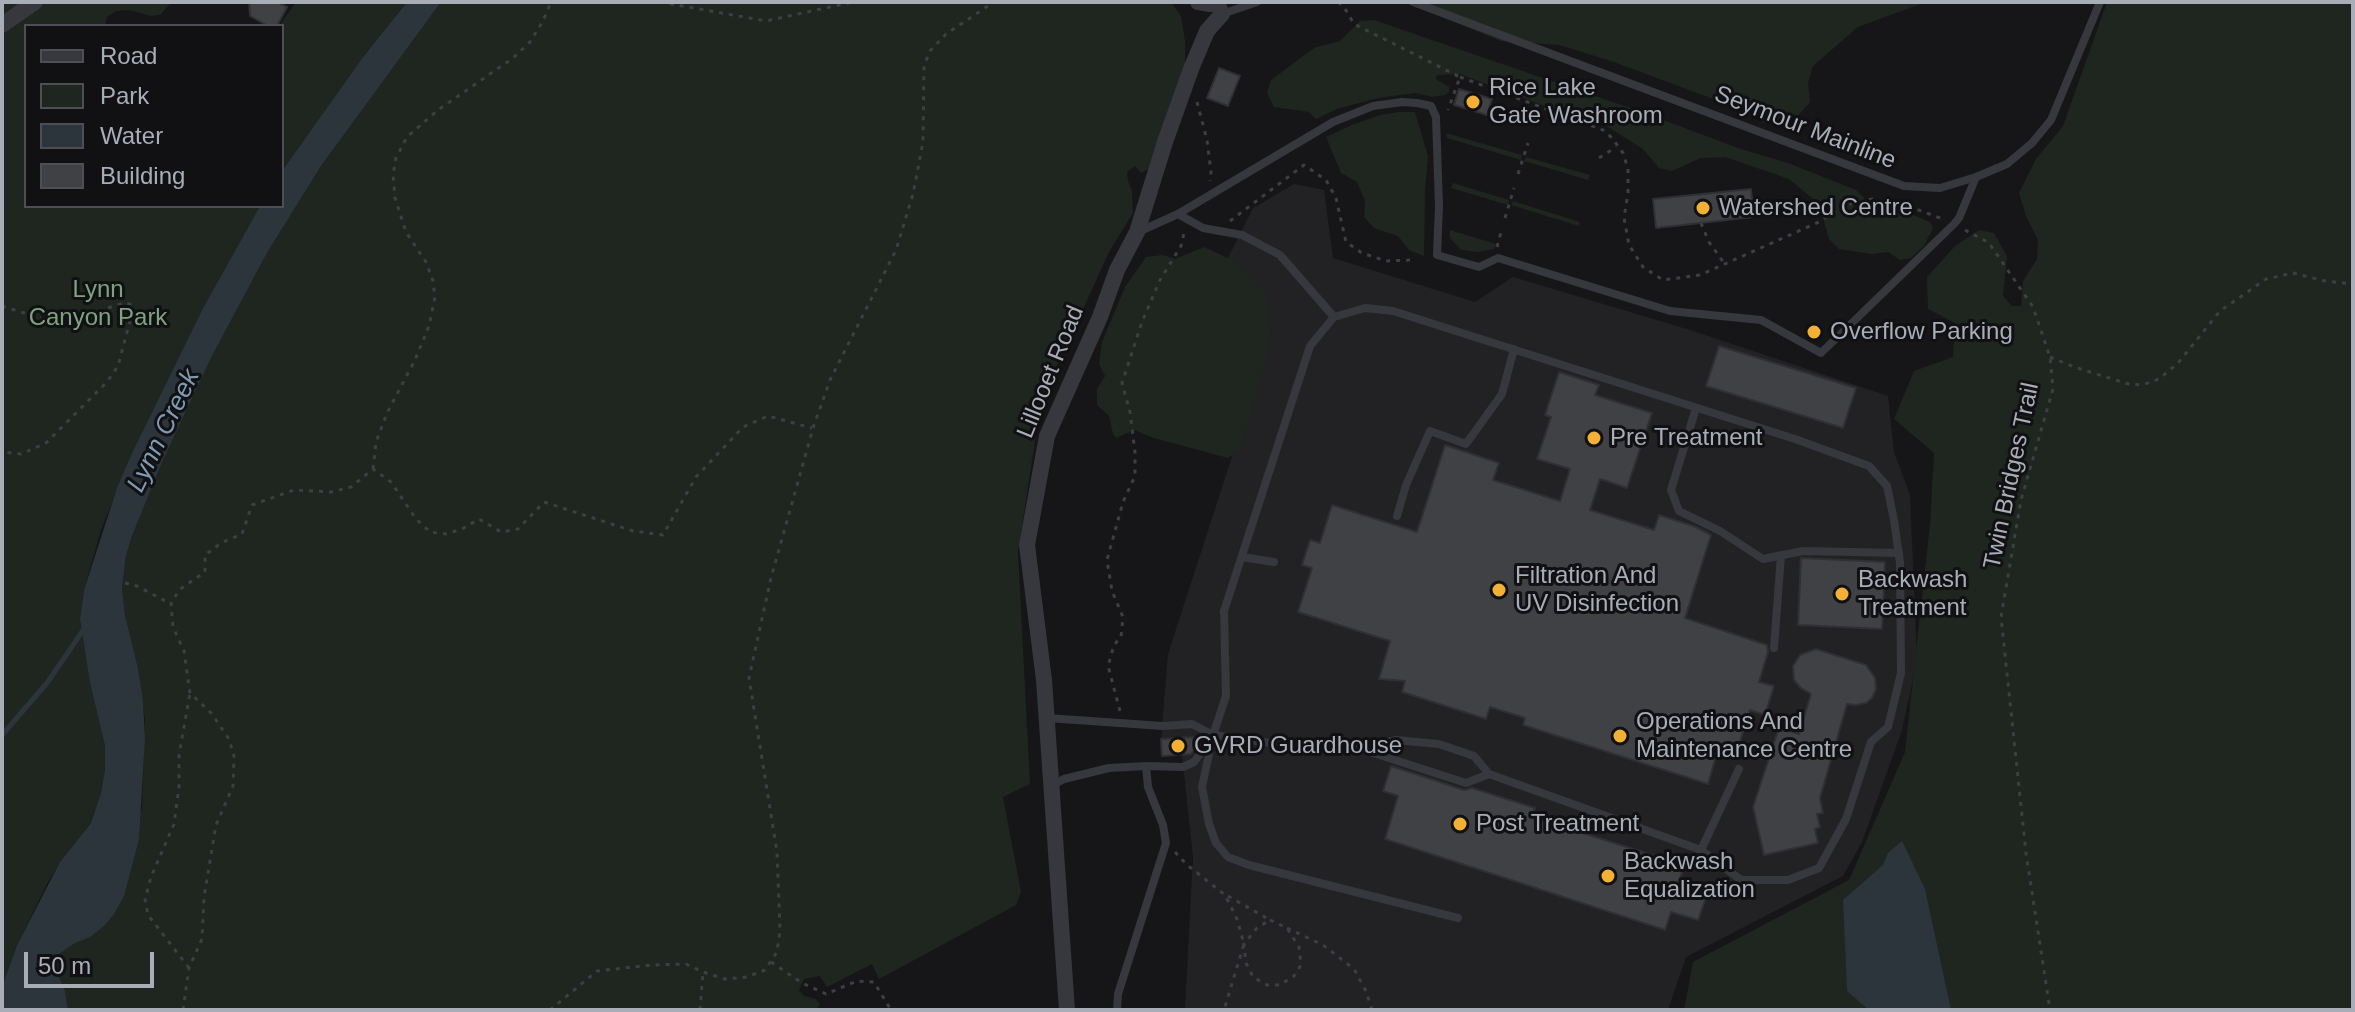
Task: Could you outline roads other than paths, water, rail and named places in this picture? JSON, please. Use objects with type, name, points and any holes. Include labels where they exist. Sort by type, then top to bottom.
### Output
[{"type":"street","points":[[2,25],[35,2]]},
{"type":"street","points":[[1198,2],[1219,6]]},
{"type":"street","name":"Lillooet Road","points":[[1067,1010],[1044,680],[1027,545],[1047,436],[1100,317],[1117,270],[1137,232],[1191,69],[1219,6]]},
{"type":"lane","points":[[1219,6],[1257,2]]},
{"type":"lane","name":"Seymour Mainline","points":[[1415,2],[1904,186],[1940,188],[2007,164],[2032,143],[2051,120],[2100,2]]},
{"type":"lane","points":[[1137,232],[1178,214],[1354,112],[1402,102],[1431,106],[1436,117],[1437,255],[1479,267],[1498,258],[1670,311],[1761,320],[1821,353],[1954,224],[1976,177]]},
{"type":"lane","points":[[1178,214],[1203,228],[1242,235],[1280,255],[1334,317]]},
{"type":"lane","points":[[1360,749],[1396,740],[1439,744],[1474,756],[1489,774],[1701,850],[1741,880],[1788,880],[1819,868],[1846,819],[1871,742],[1888,727],[1901,673],[1899,553],[1887,486],[1869,466],[1795,439],[1393,311],[1365,308],[1334,317],[1310,346],[1224,611],[1226,696],[1213,735],[1202,787],[1212,833],[1228,857],[1458,918]]},
{"type":"lane","points":[[1397,516],[1406,485],[1430,431],[1466,444],[1502,394],[1514,349]]},
{"type":"lane","points":[[1696,408],[1671,490],[1679,511],[1720,531],[1763,559],[1803,551],[1899,553]]},
{"type":"lane","points":[[1774,648],[1781,555]]},
{"type":"lane","points":[[1242,557],[1274,562]]},
{"type":"lane","points":[[1046,718],[1163,726],[1192,724],[1213,735],[1285,745],[1360,749],[1466,783],[1489,774]]},
{"type":"lane","points":[[1051,787],[1064,779],[1090,772],[1146,766],[1183,767],[1194,762],[1213,735]]},
{"type":"lane","points":[[1117,1010],[1118,994],[1166,843],[1163,825],[1148,787],[1146,766]]},
{"type":"lane","points":[[1701,850],[1739,769]]},
{"type":"water","points":[[407,2],[441,2],[321,166],[267,253],[212,356],[163,460],[132,536],[122,588],[138,668],[145,738],[139,839],[124,896],[105,925],[59,954],[56,969],[65,991],[68,1010],[2,1010],[2,987],[17,945],[60,862],[91,823],[101,793],[105,746],[90,683],[80,619],[84,590],[117,488],[203,308],[259,208],[284,208],[284,168],[363,57]]},
{"type":"water","points":[[1902,841],[1925,889],[1951,1010],[1869,1010],[1847,991],[1843,900],[1883,865],[1888,853]]},
{"type":"waterway","name":"Lynn Creek","points":[[2,735],[47,683],[84,629]]},
{"type":"place","name":"Rice Lake Gate Washroom","points":[[1473,102]]},
{"type":"place","name":"Watershed Centre","points":[[1703,208]]},
{"type":"place","name":"Overflow Parking","points":[[1814,332]]},
{"type":"place","name":"Pre Treatment","points":[[1594,438]]},
{"type":"place","name":"Filtration And UV Disinfection","points":[[1499,590]]},
{"type":"place","name":"Backwash Treatment","points":[[1842,594]]},
{"type":"place","name":"Operations And Maintenance Centre","points":[[1620,736]]},
{"type":"place","name":"GVRD Guardhouse","points":[[1178,746]]},
{"type":"place","name":"Post Treatment","points":[[1460,824]]},
{"type":"place","name":"Backwash Equalization","points":[[1608,876]]},
{"type":"park label","name":"Lynn Canyon Park","points":[[98,304]]}]
